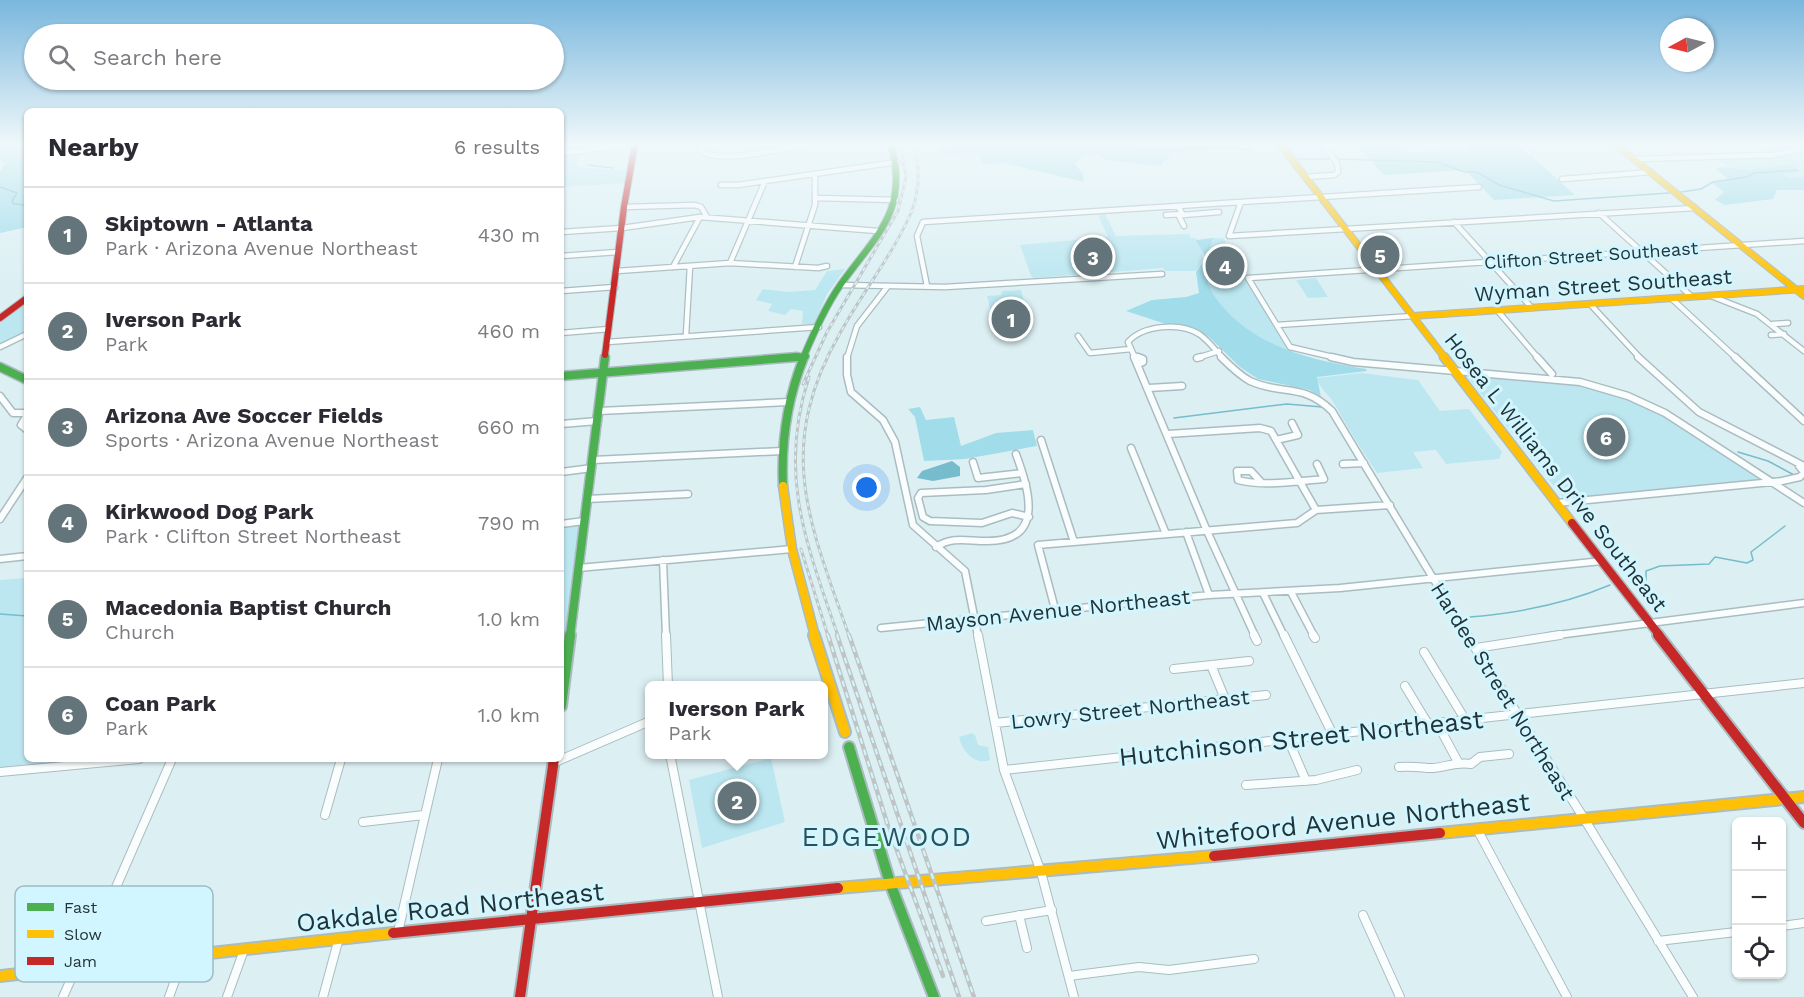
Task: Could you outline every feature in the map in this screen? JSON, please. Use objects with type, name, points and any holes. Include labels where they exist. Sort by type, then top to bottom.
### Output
[{"type":"main road","points":[[564,682],[627,191]]},
{"type":"main road","points":[[844,732],[792,549],[783,492],[782,451],[789,402],[806,356],[841,285],[879,231],[896,200],[898,191]]},
{"type":"main road","name":"Hosea L Williams Drive Southeast","points":[[1317,191],[1804,823]]},
{"type":"main road","points":[[1674,191],[1786,282],[1802,290]]},
{"type":"main road","name":"Wyman Street Southeast","points":[[1413,316],[1802,290]]},
{"type":"main road","points":[[0,318],[24,300]]},
{"type":"main road","points":[[564,376],[806,356]]},
{"type":"main road","points":[[0,367],[24,379]]},
{"type":"main road","points":[[849,747],[890,883],[934,997]]},
{"type":"main road","points":[[520,997],[554,762]]},
{"type":"main road","name":"Whitefoord Avenue Northeast","points":[[905,882],[1041,872],[1804,797]]},
{"type":"main road","name":"Oakdale Road Northeast","points":[[213,953],[339,938],[905,882]]},
{"type":"main road","name":"Oakdale Road Northeast","points":[[0,976],[15,974]]},
{"type":"street","points":[[730,263],[761,191]]},
{"type":"street","points":[[795,267],[809,224],[816,191]]},
{"type":"street","points":[[927,286],[917,236],[923,222],[1417,191]]},
{"type":"street","points":[[816,198],[896,200]]},
{"type":"street","points":[[1241,202],[1229,236],[1695,208]]},
{"type":"street","points":[[624,207],[695,205],[700,207],[707,217]]},
{"type":"street","points":[[1178,206],[1184,226]]},
{"type":"street","points":[[1166,215],[1219,212]]},
{"type":"street","points":[[1599,213],[1691,296]]},
{"type":"street","points":[[564,232],[621,228],[700,217],[879,231]]},
{"type":"street","points":[[673,267],[700,217]]},
{"type":"street","points":[[1454,222],[1532,308]]},
{"type":"street","name":"Clifton Street Southeast","points":[[1277,325],[1248,278],[1804,241]]},
{"type":"street","points":[[564,256],[618,252]]},
{"type":"street","points":[[617,271],[730,263],[795,267],[827,266]]},
{"type":"street","points":[[686,335],[690,266]]},
{"type":"street","points":[[841,285],[927,286],[1162,274]]},
{"type":"street","points":[[888,286],[855,329],[849,341],[846,362],[849,388],[855,397],[885,421],[895,441],[914,525],[919,534],[958,562],[964,571],[1004,770],[1041,872],[1074,997]]},
{"type":"street","points":[[564,291],[615,287]]},
{"type":"street","points":[[1709,295],[1749,309],[1773,324],[1802,349]]},
{"type":"street","points":[[1671,298],[1804,422]]},
{"type":"street","points":[[1557,503],[1772,483],[1800,477],[1804,472],[1802,466],[1727,429],[1699,412],[1651,370],[1590,304]]},
{"type":"street","points":[[1455,371],[1459,369],[1552,374],[1497,310]]},
{"type":"street","points":[[1413,316],[1277,325],[1290,347],[1353,362],[1564,379],[1628,396],[1665,413],[1804,503]]},
{"type":"street","points":[[1773,324],[1788,322]]},
{"type":"street","points":[[607,342],[819,327]]},
{"type":"street","points":[[564,333],[609,329]]},
{"type":"street","points":[[1219,351],[1192,330],[1171,329],[1137,333],[1128,342],[1207,531],[1257,641]]},
{"type":"street","points":[[1771,335],[1784,334]]},
{"type":"street","points":[[0,347],[24,335]]},
{"type":"street","points":[[1078,336],[1086,351],[1090,353],[1131,348]]},
{"type":"street","points":[[1197,358],[1219,351]]},
{"type":"street","name":"Hardee Street Northeast","points":[[1219,351],[1241,374],[1252,381],[1307,391],[1322,400],[1332,411],[1432,578],[1693,997]]},
{"type":"street","points":[[1149,388],[1182,386]]},
{"type":"street","points":[[1,400],[13,413],[24,414]]},
{"type":"street","points":[[599,411],[789,402]]},
{"type":"street","points":[[564,424],[598,421]]},
{"type":"street","points":[[1276,440],[1298,435],[1292,423]]},
{"type":"street","points":[[1168,434],[1260,428],[1271,431],[1316,510]]},
{"type":"street","points":[[1041,440],[1074,542]]},
{"type":"street","points":[[1131,448],[1166,534]]},
{"type":"street","points":[[564,471],[593,464],[782,451]]},
{"type":"street","points":[[936,547],[953,538],[986,541],[1007,537],[1025,525],[1032,507],[1017,454]]},
{"type":"street","points":[[973,462],[978,478],[1022,473]]},
{"type":"street","points":[[1343,464],[1364,463]]},
{"type":"street","points":[[1261,482],[1324,479],[1317,464]]},
{"type":"street","points":[[0,519],[24,483]]},
{"type":"street","points":[[1026,484],[986,490],[921,493],[918,498],[923,518],[930,521],[982,523],[1012,513],[1029,517]]},
{"type":"street","points":[[587,500],[688,494]]},
{"type":"street","points":[[1055,609],[1038,545],[1297,523],[1316,510],[1390,505]]},
{"type":"street","points":[[564,524],[584,521]]},
{"type":"street","points":[[1186,532],[1209,595]]},
{"type":"street","points":[[578,568],[792,549]]},
{"type":"street","points":[[0,559],[24,556]]},
{"type":"street","points":[[663,560],[668,681]]},
{"type":"street","name":"Mayson Avenue Northeast","points":[[881,628],[1055,609],[1236,593],[1291,592],[1602,561]]},
{"type":"street","points":[[1291,592],[1315,638]]},
{"type":"street","points":[[1263,593],[1333,735]]},
{"type":"street","points":[[1476,648],[1804,603]]},
{"type":"street","points":[[1424,652],[1466,721]]},
{"type":"street","points":[[1174,669],[1249,661]]},
{"type":"street","points":[[1211,664],[1225,699]]},
{"type":"street","name":"Hutchinson Street Northeast","points":[[1004,770],[1804,683]]},
{"type":"street","points":[[1405,686],[1458,762]]},
{"type":"street","name":"Lowry Street Northeast","points":[[995,723],[1266,695]]},
{"type":"street","points":[[564,757],[645,723]]},
{"type":"street","points":[[1288,739],[1306,780]]},
{"type":"street","points":[[1400,766],[1418,765],[1429,768],[1458,762],[1471,764],[1480,757],[1509,754]]},
{"type":"street","points":[[671,759],[718,997]]},
{"type":"street","points":[[0,772],[107,762]]},
{"type":"street","points":[[117,886],[171,762]]},
{"type":"street","points":[[325,815],[340,762]]},
{"type":"street","points":[[398,933],[437,762]]},
{"type":"street","points":[[1246,785],[1306,780],[1357,770]]},
{"type":"street","points":[[363,822],[424,815]]},
{"type":"street","points":[[1477,829],[1567,997]]},
{"type":"street","points":[[986,921],[1052,910]]},
{"type":"street","points":[[1019,915],[1027,948]]},
{"type":"street","points":[[1363,915],[1400,997]]},
{"type":"street","points":[[1786,925],[1804,923]]},
{"type":"street","points":[[1658,941],[1732,933]]},
{"type":"street","points":[[323,997],[339,938]]},
{"type":"street","points":[[227,997],[244,950]]},
{"type":"street","points":[[1069,976],[1139,967],[1169,970],[1254,959]]},
{"type":"street","points":[[63,997],[71,982]]},
{"type":"street","points":[[169,997],[174,982]]},
{"type":"shaded area","points":[[0,191],[24,191],[24,228],[0,233]]},
{"type":"shaded area","points":[[1485,191],[1570,191],[1575,195],[1494,200]]},
{"type":"shaded area","points":[[1722,191],[1777,191],[1773,199],[1725,205],[1715,200],[1724,192]]},
{"type":"shaded area","points":[[1105,214],[1116,236],[1189,234],[1191,238],[1196,238],[1202,251],[1203,258],[1199,266],[1196,271],[1165,271],[1163,268],[1034,278],[1031,276],[1020,245],[1108,237],[1098,215]]},
{"type":"shaded area","points":[[1213,238],[1223,238],[1293,353],[1252,333],[1239,324],[1217,302],[1206,275]]},
{"type":"shaded area","points":[[1213,238],[1206,265],[1208,283],[1219,303],[1237,321],[1253,333],[1288,350],[1367,371],[1317,377],[1321,397],[1310,390],[1258,379],[1240,367],[1209,337],[1193,327],[1172,326],[1126,311],[1152,300],[1186,297],[1199,293],[1196,272],[1205,256],[1196,240]]},
{"type":"shaded area","points":[[845,269],[827,294],[814,325],[802,324],[803,311],[791,309],[785,315],[768,311],[772,304],[756,300],[763,289],[787,292],[815,290],[827,271]]},
{"type":"shaded area","points":[[1316,278],[1328,297],[1308,298],[1296,280]]},
{"type":"shaded area","points":[[1021,290],[1032,331],[997,333],[987,296],[1001,295],[1002,291]]},
{"type":"shaded area","points":[[24,304],[24,335],[0,347],[0,322]]},
{"type":"shaded area","points":[[1361,373],[1418,380],[1440,411],[1469,409],[1502,452],[1499,459],[1446,464],[1436,450],[1413,452],[1423,468],[1377,473],[1317,378]]},
{"type":"shaded area","points":[[1466,375],[1552,380],[1605,390],[1675,422],[1761,478],[1760,481],[1565,500]]},
{"type":"shaded area","points":[[920,407],[926,420],[954,417],[961,446],[996,433],[1033,430],[1037,446],[965,459],[924,461],[915,417],[908,409]]},
{"type":"shaded area","points":[[952,461],[960,467],[960,476],[933,481],[917,478],[922,471]]},
{"type":"shaded area","points":[[582,522],[564,665],[564,524]]},
{"type":"shaded area","points":[[24,578],[24,762],[130,762],[0,774],[0,580]]},
{"type":"shaded area","points":[[972,733],[978,745],[988,747],[990,760],[979,761],[966,752],[959,737]]},
{"type":"shaded area","points":[[771,759],[785,822],[702,848],[689,780]]},
{"type":"waterway","points":[[10,191],[17,193],[12,201],[14,204],[24,205]]},
{"type":"waterway","points":[[1518,191],[1554,201],[1669,193]]},
{"type":"waterway","points":[[1681,192],[1691,191]]},
{"type":"waterway","points":[[1174,418],[1287,404],[1322,407]]},
{"type":"waterway","points":[[1738,452],[1768,461],[1794,475]]},
{"type":"waterway","points":[[1640,581],[1646,580],[1646,571],[1660,566],[1709,564],[1715,557],[1747,563],[1753,560],[1751,552],[1785,526]]},
{"type":"waterway","points":[[1470,617],[1542,607],[1610,585]]},
{"type":"waterway","points":[[0,614],[24,616]]},
{"type":"railway","points":[[803,384],[827,332],[898,211],[903,191]]},
{"type":"railway","points":[[849,636],[822,557],[805,486],[803,451],[808,415],[819,376],[839,335],[903,229],[911,213],[917,191]]},
{"type":"railway","points":[[809,377],[800,412],[796,446],[796,478],[807,540],[838,636]]},
{"type":"railway","points":[[801,549],[828,636]]},
{"type":"railway","points":[[828,635],[888,826],[943,976]]},
{"type":"railway","points":[[837,635],[959,997]]},
{"type":"railway","points":[[849,635],[974,997]]},
{"type":"traffic: fast","points":[[783,486],[782,461],[787,412],[801,365],[820,319],[832,298],[888,219],[897,191]]},
{"type":"traffic: fast","points":[[564,682],[605,355]]},
{"type":"traffic: fast","points":[[564,376],[806,356]]},
{"type":"traffic: fast","points":[[0,367],[24,379]]},
{"type":"traffic: fast","points":[[849,747],[890,883],[934,997]]},
{"type":"traffic: slow","points":[[1316,191],[1572,523]]},
{"type":"traffic: slow","points":[[1673,191],[1804,296]]},
{"type":"traffic: slow","points":[[1413,316],[1804,289]]},
{"type":"traffic: slow","points":[[783,486],[786,518],[799,580],[845,732]]},
{"type":"traffic: slow","points":[[1440,833],[1804,797]]},
{"type":"traffic: slow","points":[[838,888],[1214,856]]},
{"type":"traffic: slow","points":[[213,953],[393,933]]},
{"type":"traffic: slow","points":[[0,976],[15,974]]},
{"type":"traffic: jam","points":[[605,355],[627,191]]},
{"type":"traffic: jam","points":[[0,318],[24,300]]},
{"type":"traffic: jam","points":[[1572,523],[1804,823]]},
{"type":"traffic: jam","points":[[520,997],[554,762]]},
{"type":"traffic: jam","points":[[1214,856],[1440,833]]},
{"type":"traffic: jam","points":[[393,933],[838,888]]},
{"type":"place","name":"Macedonia Baptist Church","points":[[1380,255]]},
{"type":"place","name":"Arizona Ave Soccer Fields","points":[[1093,257]]},
{"type":"place","name":"Kirkwood Dog Park","points":[[1225,266]]},
{"type":"place","name":"Skiptown - Atlanta","points":[[1011,319]]},
{"type":"place","name":"Coan Park","points":[[1606,437]]},
{"type":"place","name":"Iverson Park","points":[[737,801]]},
{"type":"district","name":"EDGEWOOD","points":[[887,837]]}]
